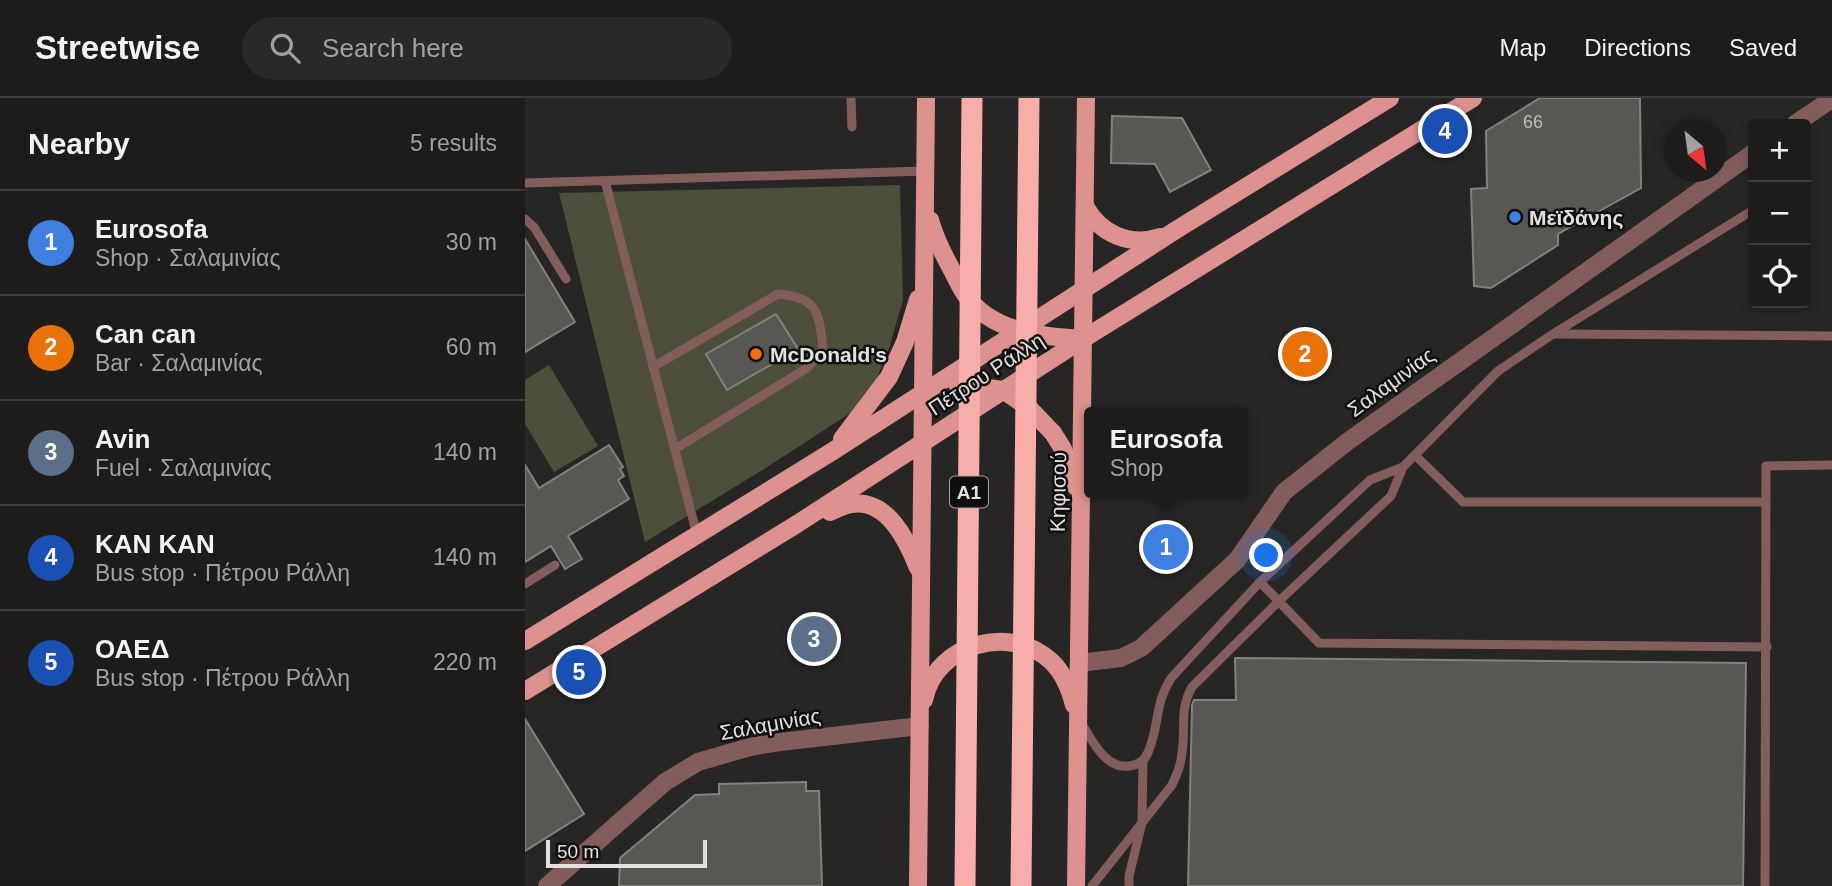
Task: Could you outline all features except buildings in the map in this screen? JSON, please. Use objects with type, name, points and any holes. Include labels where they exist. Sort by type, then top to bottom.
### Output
[{"type":"highway","name":"Α1","points":[[965,886],[972,98]]},
{"type":"highway","points":[[1021,886],[1029,98]]},
{"type":"main road","points":[[918,886],[926,98]]},
{"type":"main road","name":"Κηφισού","points":[[1076,886],[1086,98]]},
{"type":"main road","name":"Πέτρου Ράλλη","points":[[525,641],[833,451],[1176,230],[1390,98]]},
{"type":"main road","name":"Πέτρου Ράλλη","points":[[525,691],[797,524],[1083,339],[1473,98]]},
{"type":"main road","points":[[925,171],[926,204],[934,235],[965,295],[978,309],[990,318],[1019,331],[1083,339]]},
{"type":"main road","points":[[1085,206],[1104,229],[1122,238],[1139,242],[1176,230]]},
{"type":"main road","points":[[833,451],[889,377],[905,342],[925,276]]},
{"type":"main road","points":[[923,392],[954,384],[1003,390],[1029,408],[1053,433],[1070,466],[1081,503]]},
{"type":"main road","points":[[797,524],[851,504],[878,509],[896,526],[909,547],[918,568],[922,594]]},
{"type":"main road","points":[[920,726],[925,695],[940,668],[965,649],[995,641],[1026,646],[1052,662],[1069,688],[1078,718]]},
{"type":"street","points":[[1802,119],[1832,99]]},
{"type":"street","name":"Σαλαμινίας","points":[[1079,663],[1121,658],[1141,648],[1237,560],[1284,492],[1336,450],[1748,156]]},
{"type":"street","name":"Σαλαμινίας","points":[[555,883],[665,782],[698,762],[750,747],[780,742],[920,726]]},
{"type":"lane","points":[[851,98],[852,127]]},
{"type":"lane","points":[[525,183],[925,171]]},
{"type":"lane","points":[[605,181],[697,535]]},
{"type":"lane","points":[[1092,886],[1165,795],[1179,769],[1183,750],[1185,700],[1192,687],[1391,496],[1403,467],[1498,371],[1748,213]]},
{"type":"lane","points":[[525,219],[534,227],[566,279]]},
{"type":"lane","points":[[653,366],[778,294],[800,295],[813,307],[820,323],[823,349],[807,368],[675,449]]},
{"type":"lane","points":[[1553,334],[1832,336]]},
{"type":"lane","points":[[1415,455],[1464,502],[1766,502]]},
{"type":"lane","points":[[1765,886],[1766,466],[1832,465]]},
{"type":"lane","points":[[1078,718],[1102,753],[1114,765],[1137,765],[1150,749],[1163,690],[1172,677],[1260,582],[1370,480],[1403,467]]},
{"type":"lane","points":[[525,584],[555,565]]},
{"type":"lane","points":[[1260,582],[1318,643],[1767,647]]},
{"type":"lane","points":[[1129,886],[1142,823],[1143,760]]},
{"type":"green space","points":[[900,185],[903,300],[876,381],[852,412],[645,542],[559,193]]},
{"type":"green space","points":[[549,365],[598,446],[554,472],[525,424],[525,380]]},
{"type":"place","name":"ΚΑΝ ΚΑΝ","points":[[1445,131]]},
{"type":"place","name":"Μεϊδάνης","points":[[1515,217]]},
{"type":"place","name":"McDonald's","points":[[756,354]]},
{"type":"place","name":"Can can","points":[[1305,354]]},
{"type":"place","name":"Eurosofa","points":[[1166,547]]},
{"type":"place","name":"Avin","points":[[814,639]]},
{"type":"place","name":"ΟΑΕΔ","points":[[579,672]]}]
